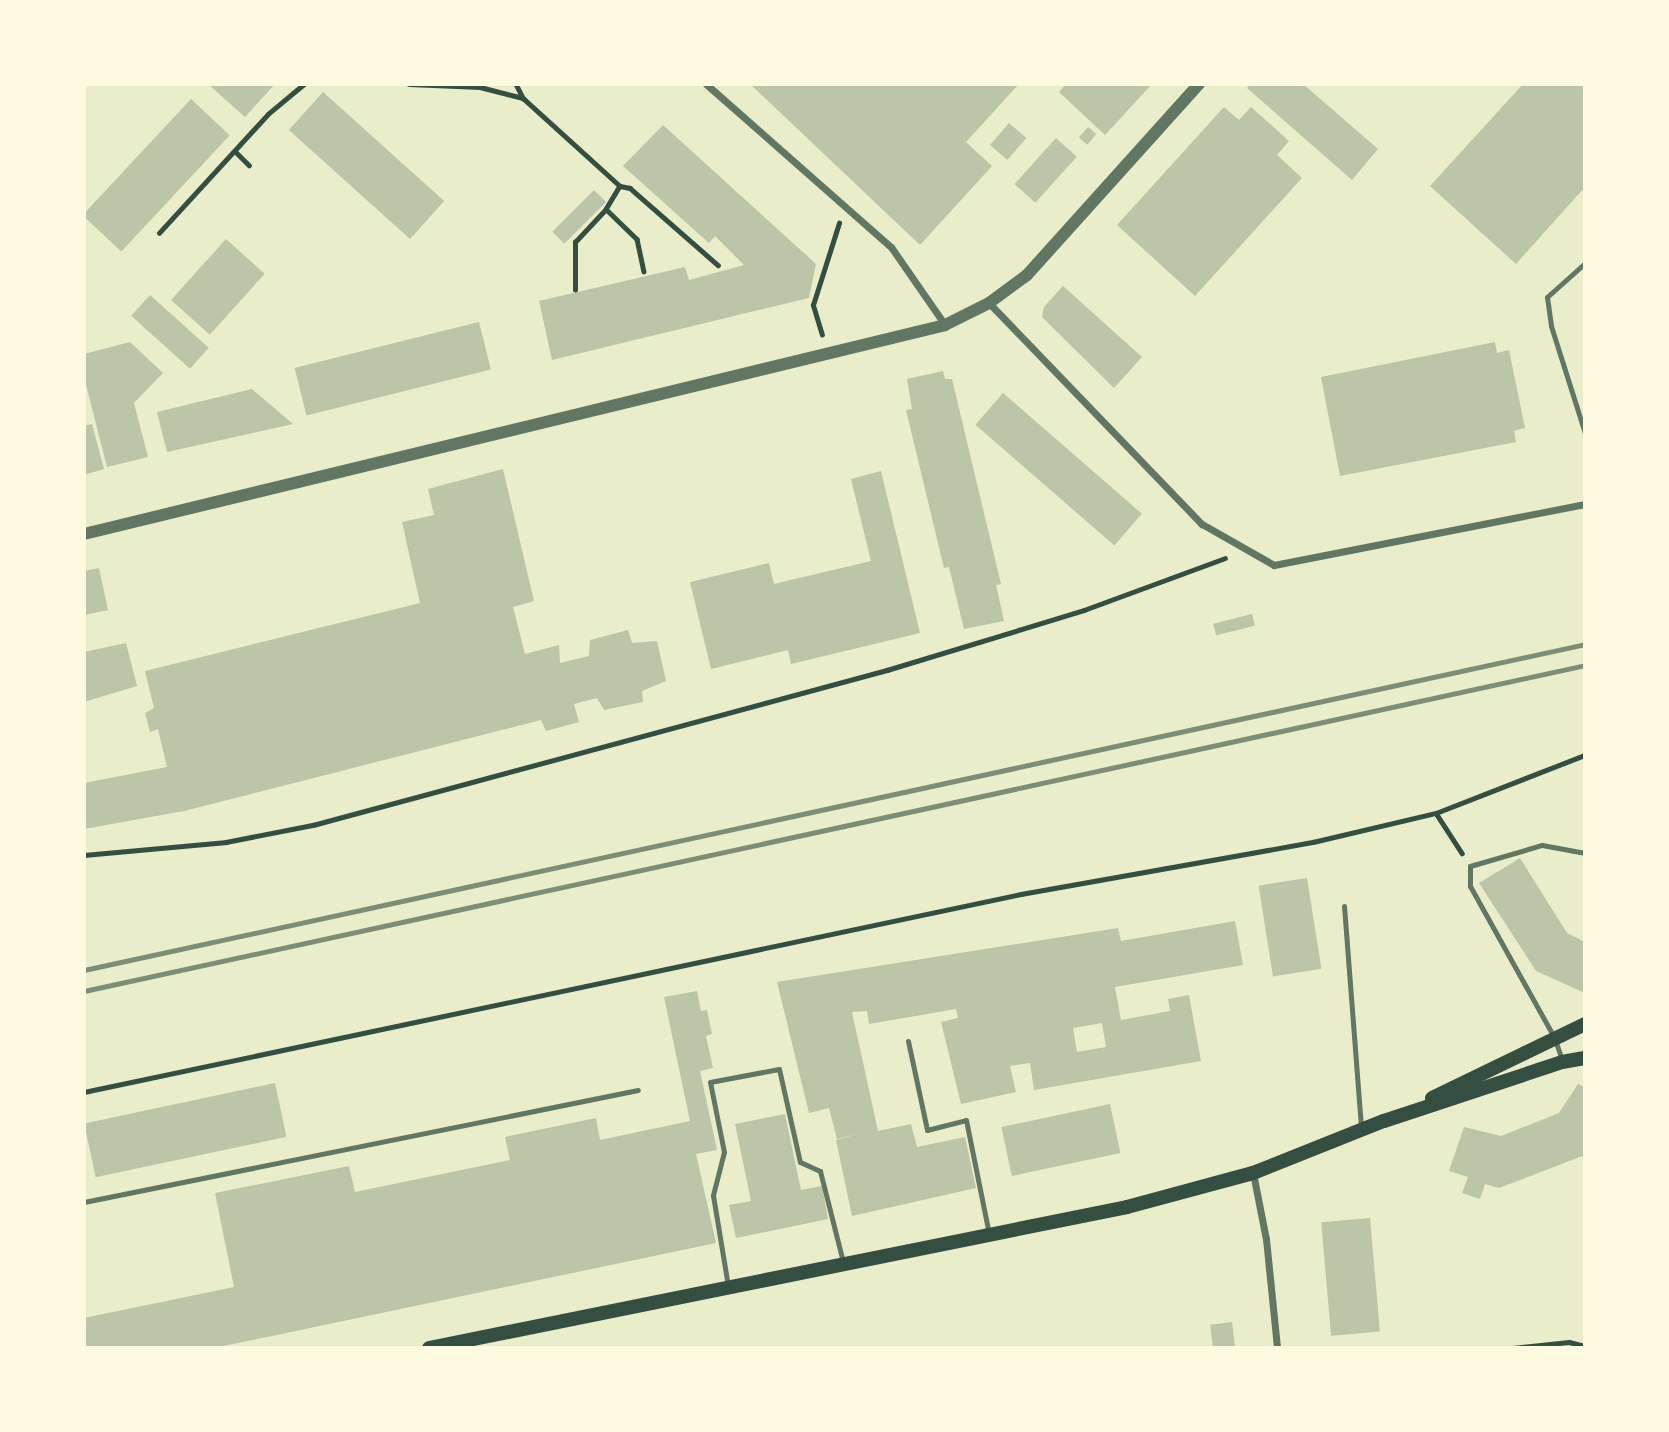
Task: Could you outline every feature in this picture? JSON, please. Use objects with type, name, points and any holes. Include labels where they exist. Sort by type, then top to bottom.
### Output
[{"type":"main road","points":[[1384,1121],[1585,1024]]},
{"type":"main road","points":[[429,1348],[1126,1207],[1253,1173],[1384,1121],[1562,1062],[1585,1058]]},
{"type":"street","points":[[706,84],[891,247],[945,325]]},
{"type":"street","points":[[84,534],[945,325],[989,303],[1027,275],[1199,84]]},
{"type":"street","points":[[989,303],[1202,524],[1244,551],[1274,565],[1585,504]]},
{"type":"street","points":[[1253,1173],[1266,1239],[1277,1348]]},
{"type":"lane","points":[[1585,262],[1547,297],[1550,326],[1585,433]]},
{"type":"lane","points":[[1562,1062],[1554,1037],[1470,886],[1470,866],[1542,845],[1585,853]]},
{"type":"lane","points":[[1344,906],[1361,1130]]},
{"type":"lane","points":[[908,1041],[927,1130],[966,1120],[989,1234]]},
{"type":"lane","points":[[728,1286],[713,1195],[724,1152],[710,1082],[779,1069],[800,1162],[820,1171],[843,1263]]},
{"type":"lane","points":[[84,1202],[638,1090]]},
{"type":"path","points":[[159,233],[234,151],[304,84]]},
{"type":"path","points":[[409,84],[480,87],[523,98]]},
{"type":"path","points":[[516,84],[523,98],[620,186],[630,188],[718,265]]},
{"type":"path","points":[[234,151],[249,165]]},
{"type":"path","points":[[575,290],[575,242],[606,209],[620,186]]},
{"type":"path","points":[[827,353],[813,305],[845,206]]},
{"type":"path","points":[[606,209],[637,239],[644,271]]},
{"type":"path","points":[[84,855],[226,842],[313,825],[887,670],[1084,610],[1244,551]]},
{"type":"path","points":[[85,1093],[1021,894],[1313,842],[1436,813],[1585,755]]},
{"type":"path","points":[[1436,813],[1470,866]]},
{"type":"path","points":[[1513,1348],[1569,1342],[1585,1346]]},
{"type":"building","points":[[208,84],[275,84],[245,117]]},
{"type":"building","points":[[750,84],[1019,84],[966,142],[992,166],[920,245]]},
{"type":"building","points":[[1066,84],[1152,84],[1105,135],[1059,92]]},
{"type":"building","points":[[1250,84],[1303,84],[1378,149],[1352,180],[1247,88]]},
{"type":"building","points":[[1523,84],[1581,84],[1585,88],[1585,187],[1516,264],[1430,186]]},
{"type":"building","points":[[323,92],[444,201],[410,239],[289,130]]},
{"type":"building","points":[[191,99],[230,135],[121,251],[84,214]]},
{"type":"building","points":[[1224,107],[1239,120],[1251,107],[1289,141],[1277,155],[1302,178],[1195,296],[1117,225]]},
{"type":"building","points":[[1009,123],[1026,138],[1007,160],[990,145]]},
{"type":"building","points":[[663,125],[816,264],[809,298],[552,360],[539,301],[685,267],[689,280],[744,265],[715,236],[709,243],[623,166]]},
{"type":"building","points":[[1088,127],[1096,134],[1087,145],[1079,138]]},
{"type":"building","points":[[1056,138],[1077,157],[1035,203],[1015,184]]},
{"type":"building","points":[[594,190],[606,202],[564,244],[552,232]]},
{"type":"building","points":[[226,239],[265,274],[210,335],[171,300]]},
{"type":"building","points":[[1063,286],[1142,357],[1114,388],[1042,317],[1044,307]]},
{"type":"building","points":[[150,295],[209,348],[190,369],[131,316]]},
{"type":"building","points":[[479,322],[491,370],[306,416],[295,368]]},
{"type":"building","points":[[130,342],[163,373],[134,403],[148,457],[107,467],[84,377],[84,354]]},
{"type":"building","points":[[1495,342],[1497,353],[1509,350],[1525,428],[1514,431],[1516,442],[1340,476],[1321,377]]},
{"type":"building","points":[[943,371],[945,379],[952,379],[1001,584],[996,585],[1004,621],[964,629],[949,567],[944,568],[906,410],[912,409],[907,379]]},
{"type":"building","points":[[252,389],[293,424],[167,452],[157,412]]},
{"type":"building","points":[[1003,393],[1142,514],[1114,545],[975,425]]},
{"type":"building","points":[[92,424],[104,469],[84,475],[84,426]]},
{"type":"building","points":[[503,469],[534,601],[513,607],[525,654],[559,645],[560,663],[589,656],[590,640],[628,630],[632,643],[657,641],[666,681],[642,691],[643,702],[604,710],[597,698],[574,704],[579,722],[546,731],[541,720],[184,811],[84,829],[84,783],[167,767],[158,729],[150,732],[145,713],[154,708],[145,671],[420,603],[402,522],[434,515],[428,489]]},
{"type":"building","points":[[881,471],[920,633],[791,664],[788,650],[711,669],[690,582],[769,563],[774,584],[871,561],[851,479]]},
{"type":"building","points":[[99,568],[108,610],[84,615],[84,571]]},
{"type":"building","points":[[1252,614],[1255,626],[1216,635],[1213,624]]},
{"type":"building","points":[[126,643],[137,686],[84,702],[84,652]]},
{"type":"building","points":[[1520,858],[1567,933],[1585,942],[1585,993],[1536,971],[1479,883]]},
{"type":"building","points":[[1307,878],[1321,969],[1273,977],[1259,886]]},
{"type":"building","points":[[1235,921],[1243,965],[1115,987],[1121,1020],[1170,1011],[1168,999],[1189,995],[1201,1061],[1034,1090],[1030,1063],[1010,1066],[1016,1092],[961,1104],[941,1022],[958,1018],[956,1009],[869,1024],[867,1011],[852,1012],[878,1131],[911,1124],[917,1147],[965,1137],[976,1188],[852,1216],[836,1140],[858,1134],[837,1139],[829,1108],[809,1113],[777,982],[1118,928],[1121,941]],"holes":[[[1102,1023],[1106,1047],[1077,1052],[1073,1028]]]},
{"type":"building","points":[[697,991],[701,1011],[707,1010],[712,1034],[706,1036],[713,1068],[700,1071],[717,1150],[696,1154],[716,1243],[214,1348],[84,1348],[84,1318],[234,1287],[215,1193],[349,1166],[355,1192],[510,1160],[505,1137],[596,1118],[600,1140],[690,1121],[664,997]]},
{"type":"building","points":[[275,1083],[286,1137],[96,1177],[84,1124]]},
{"type":"building","points":[[1578,1084],[1585,1087],[1585,1155],[1499,1188],[1485,1184],[1480,1199],[1462,1193],[1468,1177],[1449,1171],[1464,1127],[1501,1136],[1559,1113]]},
{"type":"building","points":[[1110,1104],[1120,1153],[1012,1176],[1001,1127]]},
{"type":"building","points":[[785,1114],[801,1190],[822,1186],[828,1219],[736,1238],[729,1205],[751,1201],[735,1124]]},
{"type":"building","points":[[1370,1218],[1380,1332],[1331,1336],[1321,1222]]},
{"type":"building","points":[[1232,1322],[1235,1348],[1213,1348],[1210,1325]]},
{"type":"railway","points":[[84,970],[1585,644]]},
{"type":"railway","points":[[84,991],[1585,665]]}]
